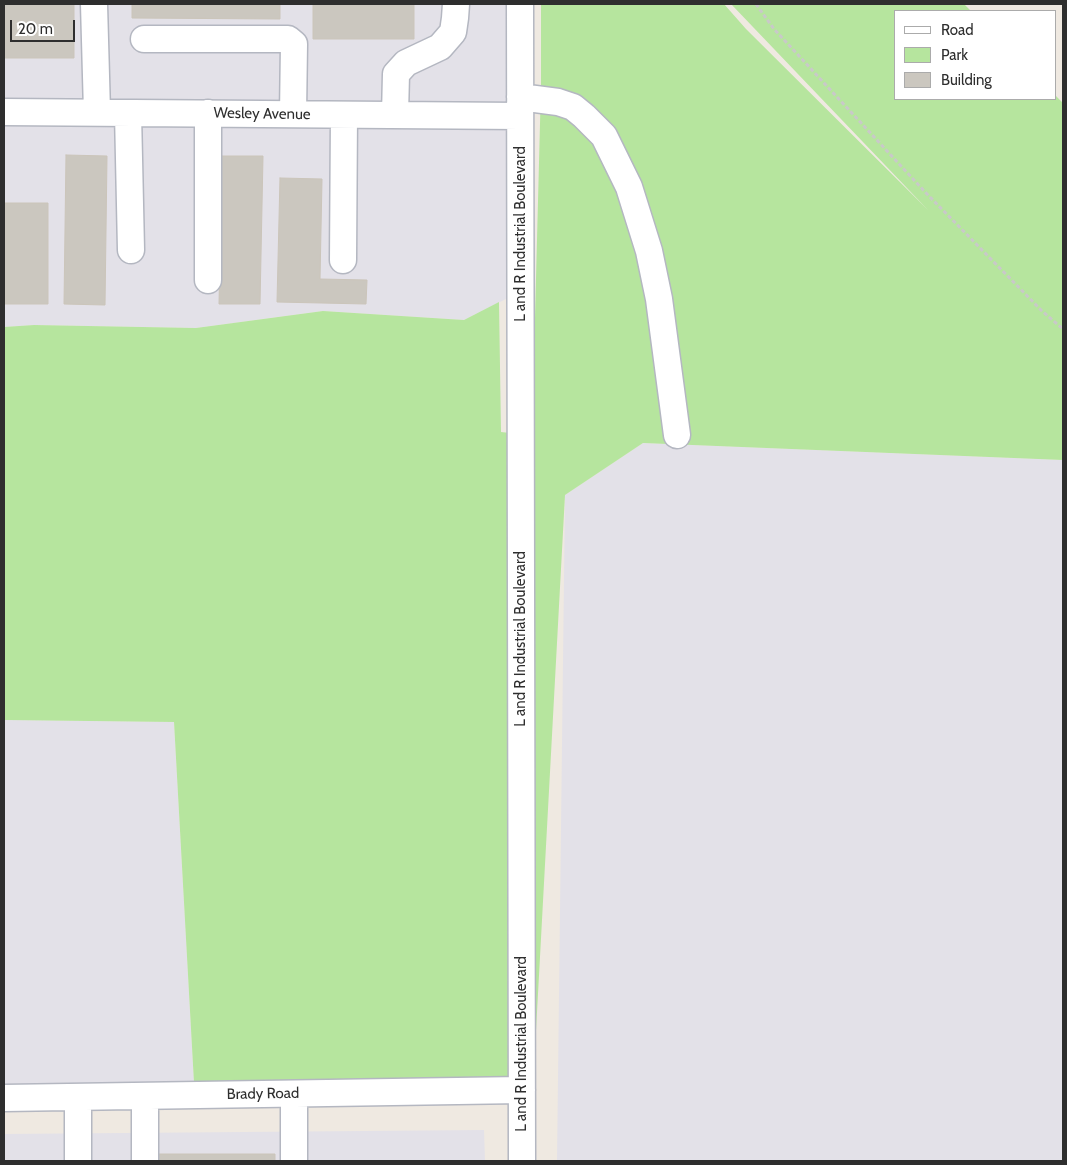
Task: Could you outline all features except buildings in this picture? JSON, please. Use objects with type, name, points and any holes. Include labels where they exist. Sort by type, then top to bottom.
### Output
[{"type":"street","points":[[94,4],[96,112]]},
{"type":"street","points":[[395,115],[396,74],[406,63],[440,46],[453,32],[456,4]]},
{"type":"street","name":"L and R Industrial Boulevard","points":[[520,4],[522,1161]]},
{"type":"street","points":[[144,39],[288,39],[294,44],[294,114]]},
{"type":"street","name":"Wesley Avenue","points":[[4,112],[395,115],[558,102],[573,107],[604,136],[630,187],[649,251],[659,299],[677,435]]},
{"type":"street","points":[[128,112],[131,250]]},
{"type":"street","points":[[208,113],[208,280]]},
{"type":"street","points":[[343,260],[344,114]]},
{"type":"street","name":"Brady Road","points":[[4,1098],[522,1090]]},
{"type":"street","points":[[294,1094],[294,1161]]},
{"type":"street","points":[[145,1096],[145,1161]]},
{"type":"street","points":[[78,1097],[78,1161]]},
{"type":"path","points":[[756,4],[774,29],[926,193],[1042,311],[1063,328]]},
{"type":"shaded area","points":[[4,4],[509,4],[509,103],[4,99]]},
{"type":"shaded area","points":[[4,124],[509,128],[510,297],[464,320],[323,311],[196,328],[34,325],[4,327]]},
{"type":"shaded area","points":[[643,443],[1063,460],[1063,1161],[557,1161],[565,495]]},
{"type":"shaded area","points":[[4,720],[174,722],[194,1083],[4,1085]]},
{"type":"shaded area","points":[[484,1130],[485,1161],[4,1161],[4,1134]]},
{"type":"green space","points":[[541,4],[724,4],[746,29],[928,210],[731,4],[964,4],[970,10],[894,10],[894,100],[1057,100],[1057,97],[1063,103],[1063,460],[643,443],[565,495],[533,1086],[532,433],[541,85]]},
{"type":"green space","points":[[499,302],[501,432],[510,433],[510,1078],[194,1083],[174,722],[4,720],[4,327],[34,325],[196,328],[323,311],[464,320]]}]
